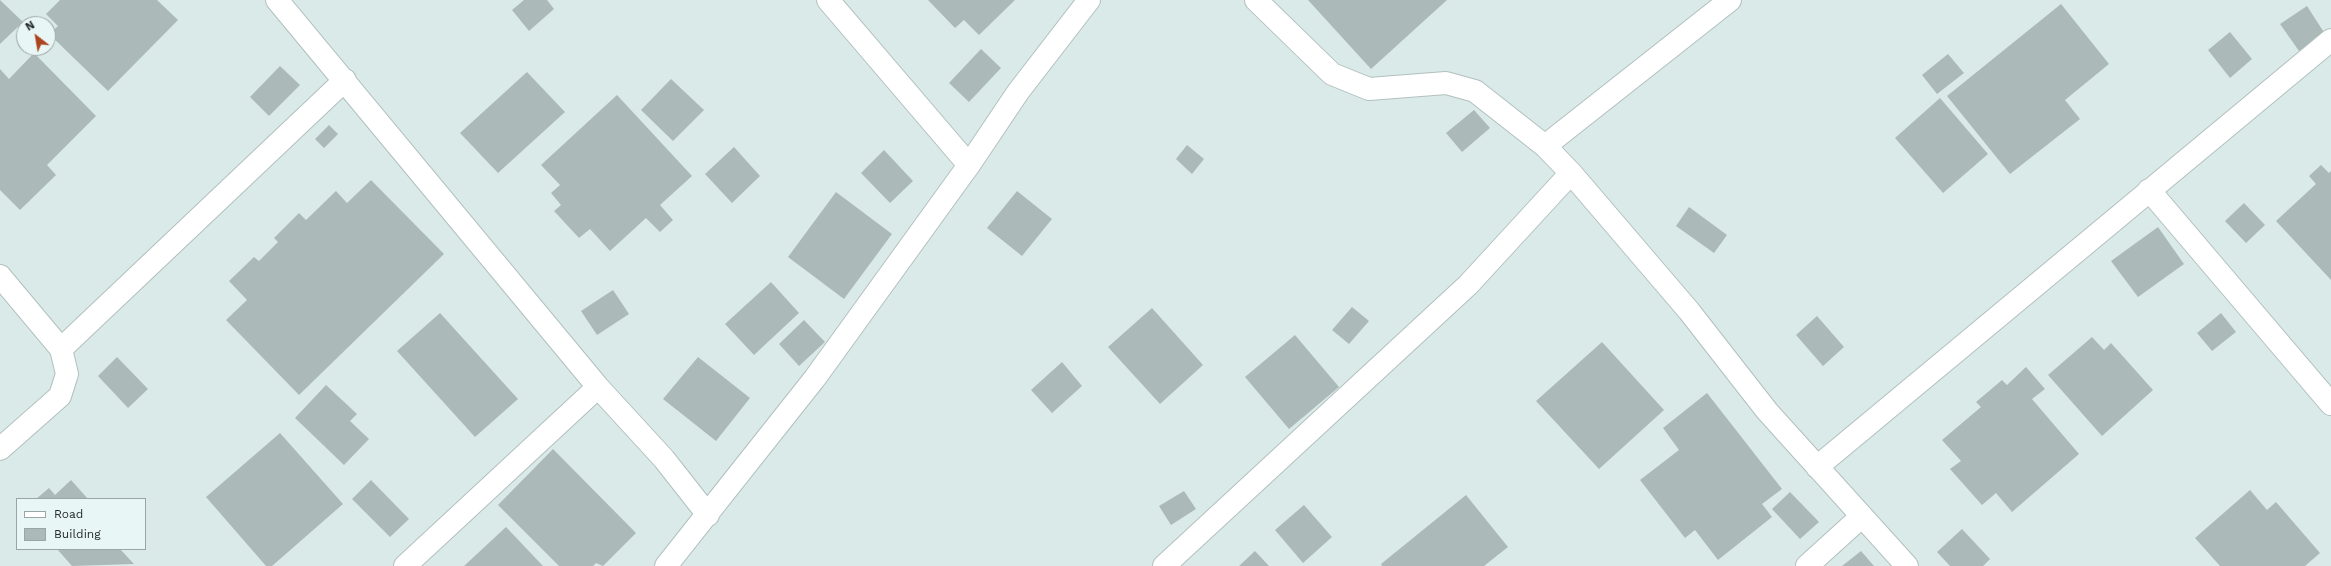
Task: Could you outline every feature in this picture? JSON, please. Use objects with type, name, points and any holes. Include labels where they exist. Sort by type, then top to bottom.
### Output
[{"type":"street","points":[[277,0],[345,80],[598,387],[664,459],[708,515]]},
{"type":"street","points":[[828,0],[969,165]]},
{"type":"street","points":[[666,566],[708,515],[815,378],[969,165],[1018,92],[1089,0]]},
{"type":"street","points":[[1256,0],[1332,74],[1369,89],[1446,83],[1475,91],[1545,146],[1571,172],[1689,311],[1767,411],[1861,517],[1907,566]]},
{"type":"street","points":[[1545,146],[1730,0]]},
{"type":"street","points":[[1817,467],[2331,40]]},
{"type":"street","points":[[61,349],[345,80]]},
{"type":"street","points":[[1164,566],[1468,285],[1571,172]]},
{"type":"street","points":[[2149,190],[2331,404]]},
{"type":"street","points":[[0,276],[61,349],[67,374],[60,396],[0,449]]},
{"type":"street","points":[[404,566],[598,387]]},
{"type":"street","points":[[1808,566],[1861,517]]},
{"type":"building","points":[[0,0],[17,16],[16,29],[0,44]]},
{"type":"building","points":[[60,0],[157,0],[178,20],[108,91],[56,41],[56,28],[58,26],[56,24],[56,16],[48,16],[46,14]]},
{"type":"building","points":[[524,0],[547,0],[554,9],[529,31],[512,10]]},
{"type":"building","points":[[928,0],[1015,0],[979,35],[964,20],[955,28]]},
{"type":"building","points":[[1308,0],[1447,0],[1371,69]]},
{"type":"building","points":[[2061,4],[2109,64],[2065,100],[2080,119],[2010,174],[1947,96]]},
{"type":"building","points":[[2307,6],[2325,34],[2299,51],[2280,24]]},
{"type":"building","points":[[2230,32],[2252,59],[2230,78],[2208,50]]},
{"type":"building","points":[[981,49],[1001,68],[969,102],[949,83]]},
{"type":"building","points":[[1948,54],[1964,73],[1937,94],[1922,75]]},
{"type":"building","points":[[31,56],[37,56],[96,116],[47,165],[56,175],[20,210],[0,190],[0,69],[9,79]]},
{"type":"building","points":[[280,66],[300,85],[269,116],[250,97]]},
{"type":"building","points":[[527,72],[565,112],[498,173],[460,133]]},
{"type":"building","points":[[671,79],[704,110],[673,141],[641,110]]},
{"type":"building","points":[[617,95],[692,176],[660,205],[673,220],[660,232],[646,218],[610,251],[590,229],[579,238],[554,211],[561,205],[551,193],[560,185],[541,165]]},
{"type":"building","points":[[1940,98],[1988,154],[1943,193],[1895,138]]},
{"type":"building","points":[[1474,110],[1490,128],[1462,152],[1446,133]]},
{"type":"building","points":[[329,125],[338,134],[324,148],[315,139]]},
{"type":"building","points":[[1187,145],[1204,159],[1192,174],[1176,159]]},
{"type":"building","points":[[734,147],[760,176],[732,203],[705,174]]},
{"type":"building","points":[[884,150],[913,181],[890,203],[861,173]]},
{"type":"building","points":[[2321,165],[2329,173],[2331,171],[2331,280],[2276,221],[2316,184],[2309,176]]},
{"type":"building","points":[[371,180],[444,254],[299,395],[226,320],[247,300],[229,281],[254,257],[259,261],[278,242],[274,238],[299,213],[306,220],[336,191],[347,203]]},
{"type":"building","points":[[1017,191],[1052,219],[1022,256],[987,228]]},
{"type":"building","points":[[836,192],[892,234],[844,299],[788,257]]},
{"type":"building","points":[[2244,203],[2265,225],[2246,243],[2225,221]]},
{"type":"building","points":[[1689,207],[1727,235],[1714,253],[1676,226]]},
{"type":"building","points":[[2158,227],[2184,264],[2138,297],[2111,261]]},
{"type":"building","points":[[771,282],[799,313],[754,355],[725,324]]},
{"type":"building","points":[[613,290],[629,314],[597,335],[581,311]]},
{"type":"building","points":[[1352,307],[1369,321],[1349,344],[1332,330]]},
{"type":"building","points":[[1152,308],[1203,365],[1160,404],[1108,347]]},
{"type":"building","points":[[440,313],[518,399],[475,437],[397,351]]},
{"type":"building","points":[[2221,313],[2236,332],[2212,351],[2197,333]]},
{"type":"building","points":[[1817,316],[1844,347],[1823,366],[1796,335]]},
{"type":"building","points":[[804,320],[825,342],[799,366],[779,344]]},
{"type":"building","points":[[1295,335],[1339,387],[1289,429],[1245,377]]},
{"type":"building","points":[[2092,337],[2104,350],[2111,343],[2153,390],[2102,436],[2048,375]]},
{"type":"building","points":[[1602,342],[1664,410],[1599,469],[1536,401]]},
{"type":"building","points":[[117,357],[148,389],[128,408],[98,376]]},
{"type":"building","points":[[698,357],[750,398],[716,441],[663,399]]},
{"type":"building","points":[[1062,362],[1082,386],[1052,413],[1031,390]]},
{"type":"building","points":[[2026,367],[2045,389],[2032,399],[2079,454],[2012,512],[1996,493],[1982,505],[1950,469],[1961,461],[1942,440],[1981,407],[1976,402],[2002,380],[2007,385]]},
{"type":"building","points":[[326,385],[357,414],[350,421],[369,439],[344,465],[295,418]]},
{"type":"building","points":[[1707,393],[1782,489],[1762,504],[1772,517],[1718,560],[1695,530],[1685,538],[1640,480],[1679,450],[1663,428]]},
{"type":"building","points":[[280,433],[343,504],[272,566],[266,566],[206,497]]},
{"type":"building","points":[[553,449],[636,533],[603,566],[596,563],[593,566],[559,566],[498,505]]},
{"type":"building","points":[[71,480],[87,498],[37,498],[49,488],[55,495]]},
{"type":"building","points":[[371,480],[409,519],[390,537],[352,499]]},
{"type":"building","points":[[2250,490],[2267,510],[2276,502],[2320,553],[2305,566],[2220,566],[2195,538]]},
{"type":"building","points":[[1184,491],[1196,509],[1171,525],[1159,506]]},
{"type":"building","points":[[1790,492],[1819,522],[1800,539],[1772,509]]},
{"type":"building","points":[[1466,495],[1508,547],[1484,566],[1382,566],[1381,564]]},
{"type":"building","points":[[1304,505],[1332,537],[1303,563],[1275,530]]},
{"type":"building","points":[[506,527],[543,566],[464,566]]},
{"type":"building","points":[[1962,529],[1990,559],[1983,566],[1950,566],[1937,552]]},
{"type":"building","points":[[58,550],[121,550],[134,564],[72,566]]},
{"type":"building","points":[[1255,551],[1269,566],[1239,566]]},
{"type":"building","points":[[1861,551],[1874,566],[1842,566]]}]
